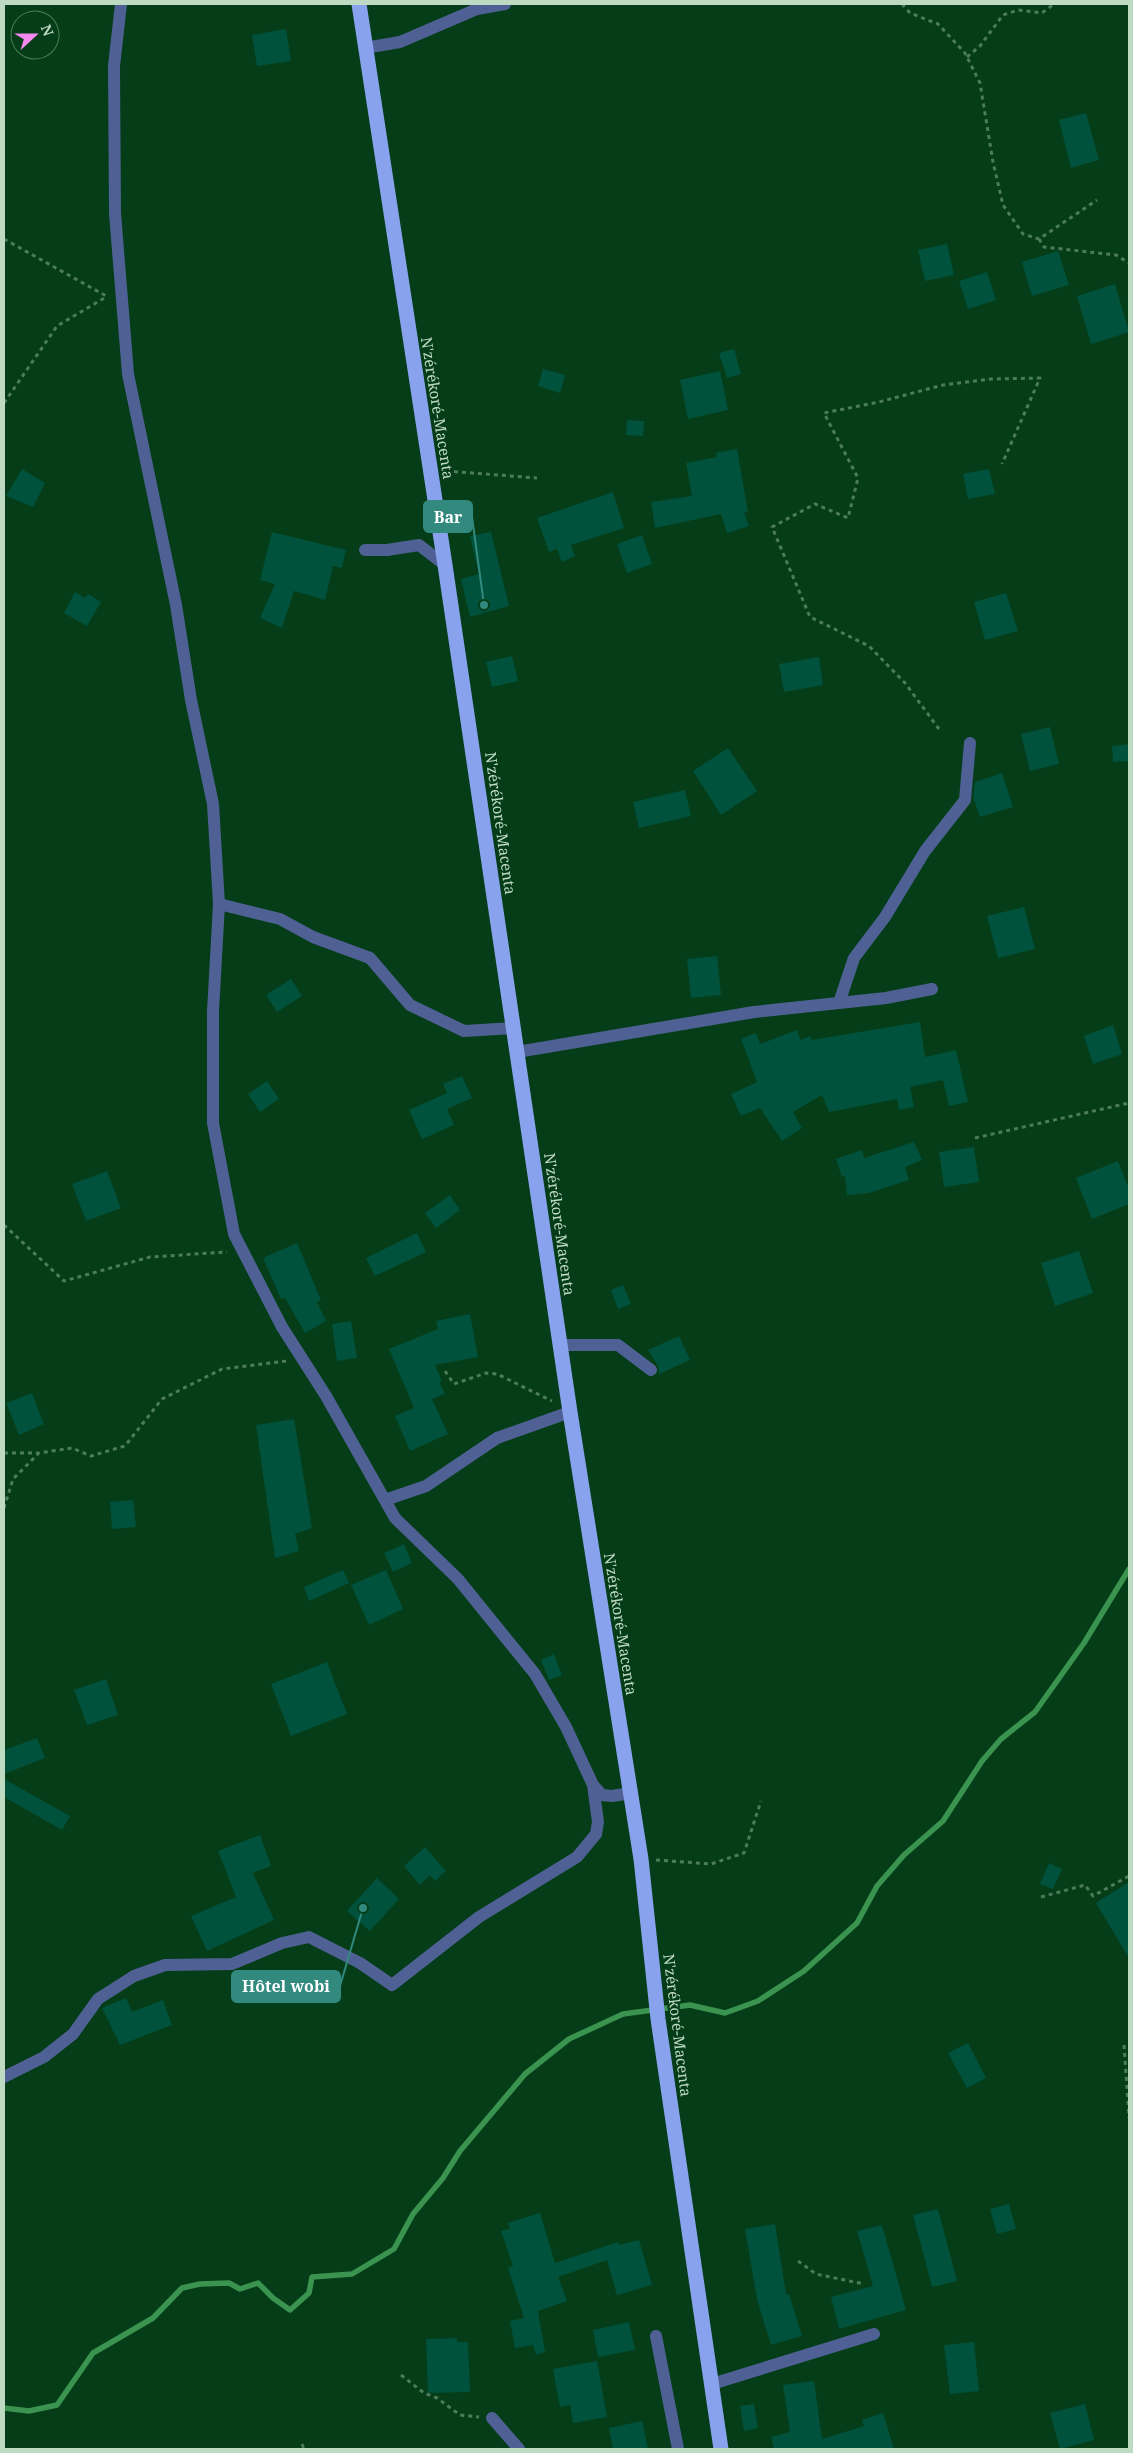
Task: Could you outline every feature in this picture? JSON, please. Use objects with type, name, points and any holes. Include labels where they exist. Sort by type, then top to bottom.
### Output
[{"type":"highway","name":"N'zérékoré-Macenta","points":[[359,4],[445,564],[570,1412],[641,1859],[658,2019],[721,2449]]},
{"type":"street","points":[[121,4],[114,66],[116,213],[128,374],[176,605],[190,700],[213,804],[219,904],[213,1011],[213,1124],[234,1234],[282,1327],[395,1518],[458,1579],[535,1674],[566,1727],[594,1785],[602,1795],[612,1796],[631,1793]]},
{"type":"street","points":[[365,48],[400,42],[477,10],[505,4]]},
{"type":"street","points":[[365,550],[387,550],[419,545],[445,564]]},
{"type":"street","points":[[839,1003],[854,958],[884,917],[925,851],[966,800],[970,744]]},
{"type":"street","points":[[219,904],[280,919],[313,937],[370,958],[410,1005],[464,1031],[514,1028]]},
{"type":"street","points":[[517,1052],[754,1012],[886,998],[932,989]]},
{"type":"street","points":[[560,1345],[618,1345],[651,1370]]},
{"type":"street","points":[[385,1500],[426,1486],[497,1438],[570,1412]]},
{"type":"street","points":[[4,2077],[44,2057],[73,2034],[98,1999],[134,1976],[165,1965],[232,1964],[282,1943],[310,1937],[360,1963],[392,1985],[479,1917],[577,1857],[596,1834],[598,1822],[594,1785]]},
{"type":"street","points":[[712,2384],[874,2334]]},
{"type":"street","points":[[656,2336],[678,2449]]},
{"type":"street","points":[[492,2418],[519,2449]]},
{"type":"path","points":[[902,4],[910,13],[938,24],[966,57],[980,83],[993,162],[1003,205],[1023,234],[1039,239],[1044,247],[1116,256],[1129,263]]},
{"type":"path","points":[[966,57],[980,46],[1003,15],[1018,10],[1042,13],[1054,4]]},
{"type":"path","points":[[1039,239],[1097,200]]},
{"type":"path","points":[[4,239],[107,297],[122,300]]},
{"type":"path","points":[[4,403],[57,326],[107,297]]},
{"type":"path","points":[[939,729],[905,683],[869,646],[810,618],[772,527],[815,504],[848,518],[858,478],[824,412],[878,402],[943,385],[991,379],[1040,378],[1002,464]]},
{"type":"path","points":[[430,469],[537,478]]},
{"type":"path","points":[[975,1138],[1129,1103]]},
{"type":"path","points":[[4,1225],[64,1281],[150,1257],[242,1251]]},
{"type":"path","points":[[4,1453],[39,1453],[72,1448],[91,1456],[125,1446],[162,1399],[205,1377],[222,1369],[302,1359]]},
{"type":"path","points":[[445,1371],[454,1384],[486,1373],[497,1374],[529,1388],[570,1412]]},
{"type":"path","points":[[4,1508],[13,1479],[39,1453]]},
{"type":"path","points":[[641,1859],[711,1864],[744,1853],[761,1801]]},
{"type":"path","points":[[1041,1897],[1085,1885],[1093,1896],[1129,1876]]},
{"type":"path","points":[[1124,2045],[1129,2118]]},
{"type":"path","points":[[798,2261],[816,2274],[864,2284]]},
{"type":"path","points":[[401,2375],[424,2393],[437,2398],[460,2415],[492,2418]]},
{"type":"path","points":[[302,2444],[304,2449]]},
{"type":"building","points":[[286,29],[291,61],[257,66],[252,35]]},
{"type":"building","points":[[1086,113],[1099,160],[1071,168],[1059,120]]},
{"type":"building","points":[[947,244],[954,275],[925,281],[918,250]]},
{"type":"building","points":[[1058,251],[1069,285],[1032,296],[1022,262]]},
{"type":"building","points":[[987,272],[996,300],[968,309],[959,281]]},
{"type":"building","points":[[1115,284],[1129,332],[1091,344],[1077,296]]},
{"type":"building","points":[[734,349],[741,374],[727,378],[719,353]]},
{"type":"building","points":[[543,369],[565,375],[560,393],[538,386]]},
{"type":"building","points":[[720,371],[728,410],[688,419],[680,380]]},
{"type":"building","points":[[627,420],[644,421],[643,436],[626,435]]},
{"type":"building","points":[[737,449],[748,512],[744,513],[749,526],[727,533],[721,514],[655,528],[651,502],[692,496],[686,463],[717,457],[716,453]]},
{"type":"building","points":[[22,469],[45,483],[33,507],[6,496]]},
{"type":"building","points":[[989,469],[995,494],[968,499],[963,474]]},
{"type":"building","points":[[613,492],[624,528],[571,545],[575,556],[562,562],[557,549],[549,552],[537,518]]},
{"type":"building","points":[[272,532],[346,550],[342,568],[333,566],[325,600],[294,591],[282,628],[260,618],[275,584],[260,580]]},
{"type":"building","points":[[491,532],[509,606],[470,617],[461,579],[479,574],[470,536]]},
{"type":"building","points":[[642,535],[652,564],[627,573],[617,544]]},
{"type":"building","points":[[75,592],[85,598],[88,594],[101,602],[87,626],[64,613]]},
{"type":"building","points":[[1006,593],[1018,631],[985,640],[974,602]]},
{"type":"building","points":[[512,656],[518,681],[492,687],[486,662]]},
{"type":"building","points":[[819,657],[823,685],[784,692],[779,664]]},
{"type":"building","points":[[1050,727],[1059,764],[1030,771],[1021,734]]},
{"type":"building","points":[[1129,744],[1129,761],[1113,762],[1112,746]]},
{"type":"building","points":[[728,748],[757,791],[721,815],[693,771]]},
{"type":"building","points":[[1002,773],[1013,807],[980,817],[973,797],[975,782]]},
{"type":"building","points":[[685,790],[691,816],[639,828],[633,802]]},
{"type":"building","points":[[1024,907],[1035,949],[998,958],[987,916]]},
{"type":"building","points":[[717,956],[721,995],[691,998],[687,959]]},
{"type":"building","points":[[291,979],[302,996],[277,1012],[266,995]]},
{"type":"building","points":[[920,1022],[925,1057],[956,1050],[968,1102],[949,1106],[943,1080],[910,1087],[914,1107],[899,1110],[897,1099],[829,1112],[822,1095],[793,1112],[802,1128],[782,1141],[760,1108],[741,1116],[731,1094],[757,1082],[741,1039],[756,1033],[760,1044],[797,1030],[801,1040],[810,1036],[812,1040]]},
{"type":"building","points":[[1113,1025],[1122,1054],[1093,1064],[1084,1036]]},
{"type":"building","points":[[462,1076],[472,1098],[447,1109],[454,1125],[422,1139],[409,1110],[447,1093],[443,1084]]},
{"type":"building","points":[[267,1081],[279,1099],[260,1112],[248,1094]]},
{"type":"building","points":[[914,1142],[922,1160],[905,1167],[909,1180],[869,1193],[847,1195],[845,1176],[842,1177],[836,1159],[862,1150],[864,1158]]},
{"type":"building","points":[[974,1147],[979,1182],[944,1187],[939,1152]]},
{"type":"building","points":[[1118,1161],[1129,1189],[1129,1204],[1092,1219],[1076,1178]]},
{"type":"building","points":[[107,1171],[121,1208],[86,1221],[72,1184]]},
{"type":"building","points":[[450,1195],[460,1210],[436,1228],[425,1213]]},
{"type":"building","points":[[417,1233],[426,1252],[375,1276],[366,1258]]},
{"type":"building","points":[[297,1243],[321,1300],[317,1302],[326,1321],[305,1333],[285,1298],[281,1299],[263,1258]]},
{"type":"building","points":[[1079,1251],[1093,1293],[1055,1306],[1041,1263]]},
{"type":"building","points":[[623,1285],[631,1304],[618,1309],[611,1290]]},
{"type":"building","points":[[470,1314],[478,1357],[435,1365],[442,1381],[439,1382],[445,1394],[432,1399],[448,1434],[410,1451],[395,1416],[414,1408],[389,1349],[438,1329],[436,1321]]},
{"type":"building","points":[[351,1321],[357,1358],[337,1361],[332,1324]]},
{"type":"building","points":[[679,1336],[690,1360],[659,1374],[658,1366],[648,1350]]},
{"type":"building","points":[[32,1393],[44,1424],[19,1435],[6,1403]]},
{"type":"building","points":[[294,1419],[312,1528],[295,1534],[299,1551],[275,1558],[256,1425]]},
{"type":"building","points":[[133,1500],[136,1527],[112,1529],[110,1502]]},
{"type":"building","points":[[404,1544],[412,1563],[393,1572],[384,1553]]},
{"type":"building","points":[[343,1570],[349,1583],[309,1601],[304,1587]]},
{"type":"building","points":[[386,1570],[403,1609],[369,1625],[351,1585]]},
{"type":"building","points":[[554,1654],[562,1675],[549,1680],[541,1660]]},
{"type":"building","points":[[327,1662],[347,1714],[291,1736],[271,1684]]},
{"type":"building","points":[[106,1679],[118,1715],[87,1725],[74,1690]]},
{"type":"building","points":[[37,1738],[45,1758],[4,1774],[4,1750]]},
{"type":"building","points":[[4,1779],[70,1816],[62,1830],[4,1797]]},
{"type":"building","points":[[260,1835],[271,1866],[253,1873],[274,1920],[207,1951],[191,1916],[236,1897],[218,1851]]},
{"type":"building","points":[[425,1847],[446,1871],[435,1881],[430,1875],[420,1885],[404,1866]]},
{"type":"building","points":[[1049,1863],[1062,1869],[1053,1889],[1040,1884]]},
{"type":"building","points":[[377,1878],[399,1899],[370,1931],[347,1911]]},
{"type":"building","points":[[1129,1882],[1129,1958],[1096,1903]]},
{"type":"building","points":[[126,1998],[132,2012],[163,2000],[172,2025],[120,2045],[102,2008]]},
{"type":"building","points":[[968,2043],[986,2078],[967,2088],[948,2053]]},
{"type":"building","points":[[1009,2204],[1016,2229],[997,2234],[990,2209]]},
{"type":"building","points":[[938,2209],[957,2281],[932,2287],[913,2215]]},
{"type":"building","points":[[540,2213],[555,2263],[618,2242],[619,2245],[639,2240],[652,2285],[617,2295],[607,2260],[558,2277],[567,2301],[538,2311],[545,2352],[536,2355],[533,2345],[515,2348],[510,2321],[524,2318],[508,2268],[513,2266],[501,2231],[510,2229],[508,2223]]},
{"type":"building","points":[[775,2224],[786,2294],[789,2294],[802,2336],[771,2345],[757,2299],[745,2229]]},
{"type":"building","points":[[882,2225],[906,2310],[839,2329],[831,2297],[873,2286],[857,2231]]},
{"type":"building","points":[[629,2322],[635,2350],[598,2357],[593,2330]]},
{"type":"building","points":[[457,2338],[457,2342],[468,2342],[470,2392],[428,2393],[426,2339]]},
{"type":"building","points":[[974,2342],[979,2391],[950,2394],[944,2345]]},
{"type":"building","points":[[597,2361],[607,2417],[573,2423],[570,2405],[560,2407],[553,2369]]},
{"type":"building","points":[[814,2381],[822,2439],[864,2426],[862,2420],[883,2413],[894,2449],[774,2449],[771,2437],[790,2432],[783,2385]]},
{"type":"building","points":[[754,2404],[758,2428],[744,2431],[740,2406]]},
{"type":"building","points":[[1085,2404],[1094,2440],[1060,2449],[1050,2413]]},
{"type":"building","points":[[642,2421],[648,2449],[613,2449],[609,2428]]},
{"type":"waterway","points":[[4,2408],[29,2411],[57,2405],[93,2353],[153,2318],[182,2288],[200,2284],[229,2283],[240,2289],[258,2283],[273,2298],[290,2310],[309,2293],[312,2277],[352,2274],[394,2249],[413,2214],[443,2178],[460,2151],[525,2074],[569,2039],[623,2014],[690,2005],[725,2013],[758,2001],[804,1971],[857,1923],[877,1886],[904,1855],[943,1821],[982,1761],[1001,1739],[1035,1712],[1084,1643],[1129,1569]]},
{"type":"place","name":"Bar","points":[[484,605]]},
{"type":"place","name":"Hôtel wobi","points":[[363,1908]]}]
